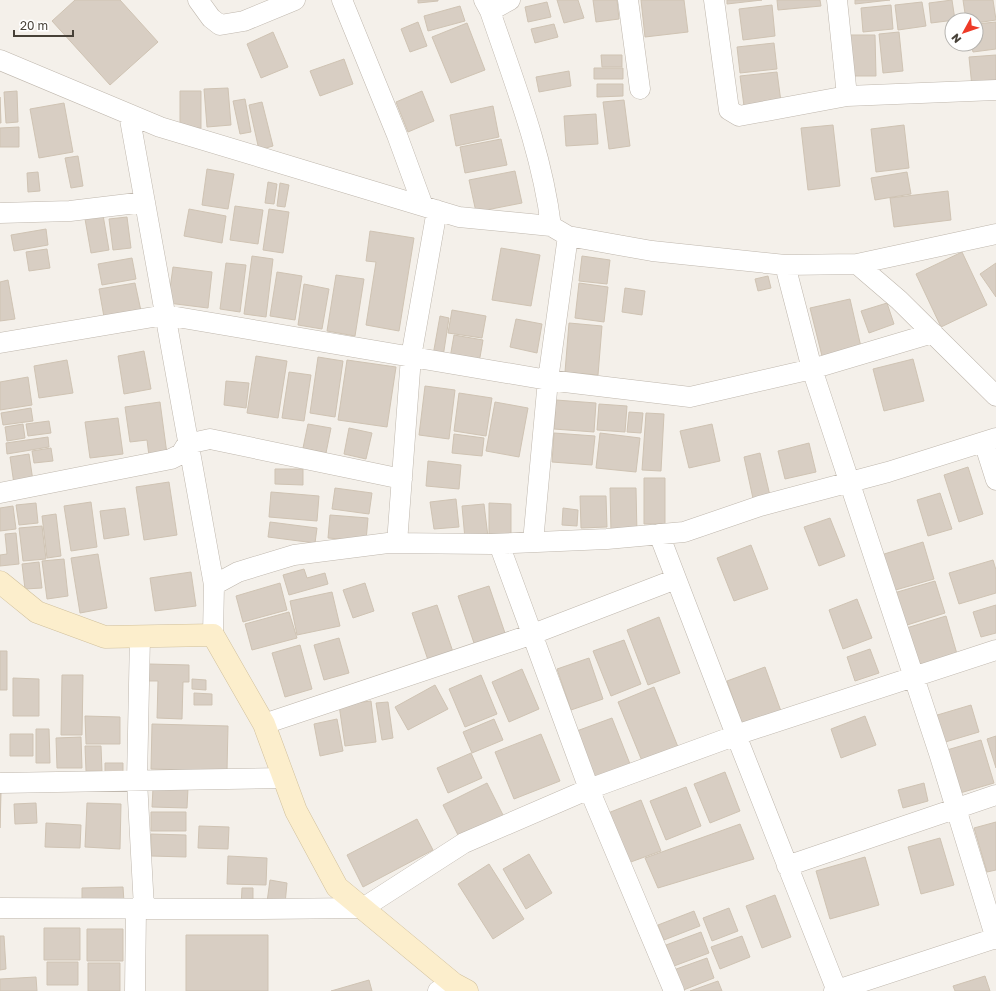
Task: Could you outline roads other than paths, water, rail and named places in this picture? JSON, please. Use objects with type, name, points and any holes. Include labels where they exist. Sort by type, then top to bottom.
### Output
[{"type":"street","points":[[198,0],[210,18],[220,25],[244,21],[295,0]]},
{"type":"street","points":[[342,0],[397,135],[430,208],[411,356],[397,543]]},
{"type":"street","points":[[510,0],[487,6],[534,143],[548,202],[551,226]]},
{"type":"street","points":[[628,0],[640,89]]},
{"type":"street","points":[[714,0],[729,110],[739,116],[847,96],[996,90]]},
{"type":"street","points":[[837,0],[847,96]]},
{"type":"street","points":[[0,60],[160,127],[459,217],[551,226],[568,236],[652,251],[785,265],[857,264],[996,234]]},
{"type":"street","points":[[129,114],[187,444],[214,585],[213,635],[264,724],[296,812],[336,887],[363,908],[453,989]]},
{"type":"street","points":[[0,213],[70,211],[145,202]]},
{"type":"street","points":[[533,542],[548,380],[568,236]]},
{"type":"street","points":[[857,264],[900,300],[996,396]]},
{"type":"street","points":[[659,534],[836,991],[996,938],[914,676],[812,369],[785,265]]},
{"type":"street","points":[[0,343],[165,315],[548,380],[690,397],[812,369],[933,332]]},
{"type":"street","points":[[0,493],[172,459],[181,454],[187,444],[210,439],[402,479]]},
{"type":"street","points":[[214,585],[238,572],[294,555],[397,543],[499,544],[684,532],[760,506],[888,472],[990,440],[996,480]]},
{"type":"street","points":[[499,544],[590,789],[674,991]]},
{"type":"street","points":[[264,724],[533,634],[676,579]]},
{"type":"street","points":[[0,582],[37,612],[105,637],[213,635]]},
{"type":"street","points":[[140,636],[137,781],[144,908]]},
{"type":"street","points":[[0,908],[363,908],[464,843],[590,789],[736,735],[996,650]]},
{"type":"street","points":[[0,783],[284,778]]},
{"type":"street","points":[[788,866],[996,795]]},
{"type":"street","points":[[134,991],[136,910],[144,908]]}]
